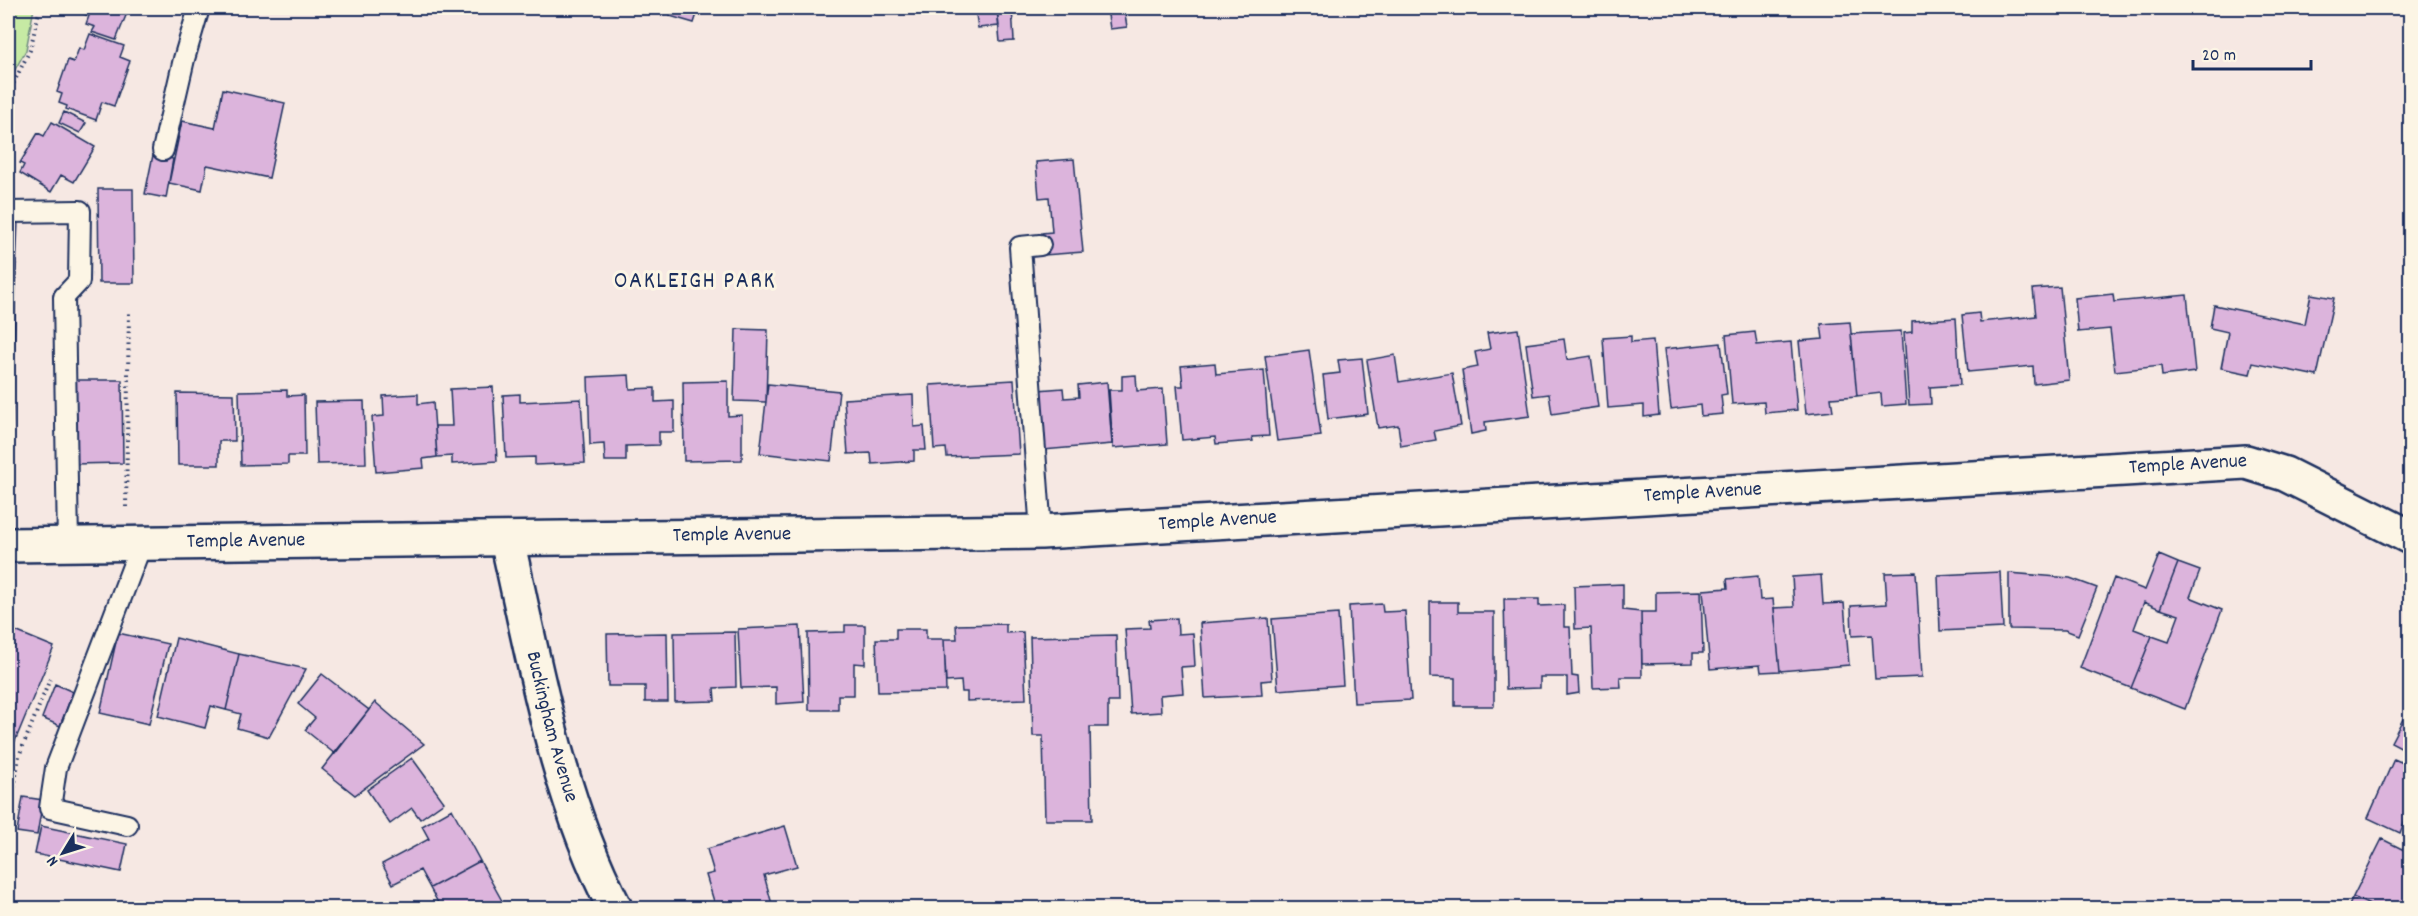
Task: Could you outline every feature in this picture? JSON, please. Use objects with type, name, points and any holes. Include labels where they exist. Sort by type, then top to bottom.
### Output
[{"type":"street","name":"Temple Avenue","points":[[8,545],[1041,532],[2246,462],[2285,474],[2410,537]]},
{"type":"street","name":"Buckingham Avenue","points":[[507,540],[558,762],[594,870],[615,909]]},
{"type":"lane","points":[[163,150],[183,59],[199,8]]},
{"type":"lane","points":[[8,212],[80,211],[79,281],[64,297],[68,546]]},
{"type":"lane","points":[[1040,245],[1020,247],[1041,532]]},
{"type":"lane","points":[[128,825],[50,808],[56,768],[134,544]]},
{"type":"path","points":[[8,94],[30,50],[40,8]]},
{"type":"path","points":[[129,312],[134,544]]},
{"type":"path","points":[[8,829],[19,756],[50,679]]},
{"type":"path","points":[[8,754],[19,756]]},
{"type":"green space","points":[[10,8],[34,8],[26,50],[8,82],[8,13]]},
{"type":"building","points":[[87,8],[129,8],[116,40],[92,32],[95,27],[86,24],[89,16],[84,14]]},
{"type":"building","points":[[673,8],[699,8],[694,23],[670,16]]},
{"type":"building","points":[[795,8],[850,8],[851,9],[795,11]]},
{"type":"building","points":[[975,8],[997,8],[999,26],[978,28]]},
{"type":"building","points":[[1012,8],[1014,41],[1000,42],[997,9]]},
{"type":"building","points":[[1107,8],[1124,8],[1127,27],[1110,29]]},
{"type":"building","points":[[90,34],[124,46],[120,57],[130,61],[114,106],[102,102],[96,120],[66,109],[67,106],[59,103],[62,94],[57,92],[68,60],[74,62],[79,48],[84,50]]},
{"type":"building","points":[[223,89],[285,103],[269,178],[207,165],[202,190],[169,183],[182,121],[215,128]]},
{"type":"building","points":[[64,112],[86,123],[80,133],[59,123]]},
{"type":"building","points":[[52,122],[95,147],[74,182],[61,175],[51,192],[20,173],[24,165],[20,163],[38,133],[44,136]]},
{"type":"building","points":[[153,155],[173,159],[166,198],[145,194]]},
{"type":"building","points":[[1074,159],[1083,252],[1044,255],[1042,233],[1052,232],[1049,197],[1039,198],[1036,162]]},
{"type":"building","points":[[98,189],[133,189],[134,283],[99,283]]},
{"type":"building","points":[[8,221],[18,221],[16,273],[8,273]]},
{"type":"building","points":[[8,273],[16,273],[15,310],[8,310]]},
{"type":"building","points":[[2060,287],[2069,380],[2034,384],[2033,366],[1968,372],[1962,315],[1979,313],[1980,322],[2036,316],[2033,289]]},
{"type":"building","points":[[2113,294],[2114,302],[2187,295],[2195,372],[2162,376],[2161,366],[2115,371],[2110,329],[2078,332],[2075,298]]},
{"type":"building","points":[[2311,294],[2334,298],[2317,376],[2253,363],[2250,374],[2221,368],[2228,332],[2210,328],[2214,305],[2305,324]]},
{"type":"building","points":[[8,310],[15,310],[14,348],[8,348]]},
{"type":"building","points":[[1956,318],[1960,385],[1930,387],[1931,404],[1909,405],[1904,333],[1912,332],[1912,321]]},
{"type":"building","points":[[1850,322],[1857,396],[1831,398],[1833,411],[1806,414],[1799,341],[1823,339],[1821,324]]},
{"type":"building","points":[[736,329],[768,330],[766,402],[734,401]]},
{"type":"building","points":[[1518,329],[1530,416],[1485,422],[1486,431],[1471,434],[1462,370],[1478,367],[1475,352],[1490,349],[1487,333]]},
{"type":"building","points":[[1901,331],[1906,404],[1882,406],[1881,393],[1857,396],[1851,334]]},
{"type":"building","points":[[1755,332],[1757,345],[1791,342],[1797,410],[1765,413],[1764,402],[1732,404],[1726,335]]},
{"type":"building","points":[[1631,336],[1631,342],[1653,340],[1659,415],[1644,417],[1644,405],[1608,408],[1603,338]]},
{"type":"building","points":[[1564,339],[1567,360],[1591,356],[1598,407],[1552,414],[1549,394],[1533,396],[1526,344]]},
{"type":"building","points":[[1721,343],[1727,394],[1721,395],[1723,414],[1701,416],[1700,405],[1671,409],[1664,349]]},
{"type":"building","points":[[8,348],[14,348],[13,387],[8,387]]},
{"type":"building","points":[[1309,350],[1321,436],[1277,441],[1265,356]]},
{"type":"building","points":[[1395,355],[1399,382],[1452,373],[1461,426],[1434,431],[1436,440],[1401,446],[1398,425],[1378,428],[1367,360]]},
{"type":"building","points":[[1362,358],[1368,414],[1328,419],[1323,375],[1340,373],[1338,360]]},
{"type":"building","points":[[1215,363],[1216,374],[1264,370],[1269,436],[1252,437],[1253,441],[1216,444],[1215,437],[1182,440],[1177,386],[1183,386],[1181,366]]},
{"type":"building","points":[[629,375],[630,389],[655,388],[655,402],[674,401],[674,432],[659,432],[659,445],[626,446],[626,461],[605,461],[604,444],[590,445],[588,377]]},
{"type":"building","points":[[1136,375],[1137,391],[1163,389],[1167,444],[1113,448],[1109,390],[1122,390],[1122,376]]},
{"type":"building","points":[[72,380],[122,380],[123,463],[72,464]]},
{"type":"building","points":[[1014,380],[1019,454],[947,457],[946,448],[934,449],[930,385]]},
{"type":"building","points":[[728,381],[728,416],[742,415],[742,460],[684,461],[683,382]]},
{"type":"building","points":[[1107,382],[1112,444],[1043,450],[1038,390],[1063,388],[1064,398],[1079,397],[1078,385]]},
{"type":"building","points":[[768,384],[839,391],[831,461],[760,453]]},
{"type":"building","points":[[8,387],[13,387],[12,422],[8,422]]},
{"type":"building","points":[[493,387],[497,461],[452,464],[452,456],[437,457],[435,426],[452,426],[450,389]]},
{"type":"building","points":[[287,390],[287,396],[304,395],[305,456],[288,456],[288,464],[241,465],[239,391]]},
{"type":"building","points":[[177,393],[234,394],[235,441],[219,441],[219,465],[178,465]]},
{"type":"building","points":[[418,394],[418,404],[433,402],[437,457],[423,459],[424,468],[376,472],[372,417],[384,416],[383,396]]},
{"type":"building","points":[[520,394],[520,402],[581,399],[585,463],[535,465],[535,457],[506,458],[503,395]]},
{"type":"building","points":[[913,395],[914,427],[924,426],[926,450],[914,450],[914,461],[872,464],[871,453],[848,454],[844,399]]},
{"type":"building","points":[[364,401],[366,463],[317,464],[315,402]]},
{"type":"building","points":[[8,422],[12,422],[10,455],[8,455]]},
{"type":"building","points":[[8,455],[10,455],[9,496],[8,496]]},
{"type":"building","points":[[2159,555],[2178,563],[2160,609],[2144,602],[2134,629],[2152,636],[2131,688],[2080,668],[2114,578],[2145,590]]},
{"type":"building","points":[[2178,563],[2200,571],[2190,597],[2222,610],[2185,709],[2131,688],[2152,636],[2169,642],[2179,615],[2160,609]]},
{"type":"building","points":[[1916,572],[1922,677],[1875,679],[1872,635],[1852,636],[1851,606],[1887,604],[1885,573]]},
{"type":"building","points":[[2000,572],[2003,628],[1940,631],[1938,575]]},
{"type":"building","points":[[2009,573],[2070,578],[2097,588],[2078,635],[2065,630],[2009,629]]},
{"type":"building","points":[[1821,575],[1823,604],[1844,603],[1849,665],[1780,671],[1774,608],[1794,607],[1792,577]]},
{"type":"building","points":[[1758,576],[1760,600],[1773,599],[1780,671],[1761,672],[1760,665],[1710,669],[1703,590],[1728,588],[1727,579]]},
{"type":"building","points":[[1623,584],[1623,610],[1641,612],[1642,677],[1620,677],[1621,687],[1593,688],[1591,628],[1575,629],[1574,586]]},
{"type":"building","points":[[1701,591],[1703,653],[1693,653],[1693,663],[1642,664],[1641,612],[1656,612],[1656,592]]},
{"type":"building","points":[[1504,599],[1539,599],[1539,606],[1564,605],[1564,627],[1570,627],[1572,676],[1578,677],[1579,693],[1567,695],[1567,677],[1540,677],[1540,688],[1506,689]]},
{"type":"building","points":[[1430,602],[1458,602],[1458,612],[1494,612],[1494,706],[1455,706],[1455,678],[1430,677]]},
{"type":"building","points":[[1382,604],[1383,612],[1405,611],[1411,700],[1354,703],[1349,606]]},
{"type":"building","points":[[1338,614],[1343,685],[1278,690],[1272,619]]},
{"type":"building","points":[[1177,618],[1178,634],[1193,633],[1195,666],[1181,667],[1183,693],[1160,695],[1161,712],[1131,714],[1125,629],[1150,628],[1149,620]]},
{"type":"building","points":[[1268,618],[1272,680],[1261,681],[1262,695],[1205,698],[1200,623]]},
{"type":"building","points":[[1006,624],[1006,633],[1023,632],[1026,699],[967,701],[967,692],[962,692],[961,681],[946,682],[944,639],[957,639],[956,625]]},
{"type":"building","points":[[845,625],[865,625],[865,664],[854,663],[854,695],[838,695],[838,710],[809,710],[808,633],[845,632]]},
{"type":"building","points":[[800,626],[804,702],[776,704],[776,687],[741,688],[738,629]]},
{"type":"building","points":[[8,628],[54,647],[13,746],[8,743]]},
{"type":"building","points":[[896,629],[926,629],[926,639],[944,639],[946,691],[878,692],[876,639],[896,639]]},
{"type":"building","points":[[735,632],[736,687],[714,688],[715,701],[675,702],[674,633]]},
{"type":"building","points":[[118,633],[168,644],[149,724],[100,713]]},
{"type":"building","points":[[667,633],[668,702],[645,702],[645,686],[608,686],[607,634]]},
{"type":"building","points":[[1116,635],[1118,702],[1108,702],[1108,727],[1090,727],[1092,820],[1045,820],[1043,736],[1033,736],[1030,637]]},
{"type":"building","points":[[176,638],[239,654],[226,710],[211,706],[205,728],[158,716]]},
{"type":"building","points":[[239,654],[306,669],[269,737],[237,728],[241,714],[226,710]]},
{"type":"building","points":[[322,674],[369,710],[335,754],[305,730],[315,718],[298,704]]},
{"type":"building","points":[[55,684],[73,692],[60,726],[42,718]]},
{"type":"building","points":[[375,702],[424,744],[355,795],[322,769]]},
{"type":"building","points":[[2403,719],[2410,723],[2410,752],[2391,742]]},
{"type":"building","points":[[412,758],[444,802],[420,819],[412,808],[390,824],[367,790]]},
{"type":"building","points":[[2394,759],[2410,766],[2410,822],[2405,820],[2400,833],[2368,818]]},
{"type":"building","points":[[23,797],[43,800],[37,835],[17,832]]},
{"type":"building","points":[[452,809],[480,861],[430,888],[420,870],[393,884],[382,864],[429,839],[422,826]]},
{"type":"building","points":[[41,826],[127,844],[121,872],[35,854]]},
{"type":"building","points":[[785,826],[797,866],[764,875],[773,908],[716,908],[706,875],[714,873],[707,849]]},
{"type":"building","points":[[2382,839],[2410,853],[2410,908],[2376,908],[2353,897]]},
{"type":"building","points":[[480,861],[506,908],[441,908],[430,888]]},
{"type":"building","points":[[8,886],[10,886],[11,908],[8,908]]},
{"type":"building","points":[[2353,897],[2376,908],[2348,908]]},
{"type":"district","name":"OAKLEIGH PARK","points":[[695,282]]}]
